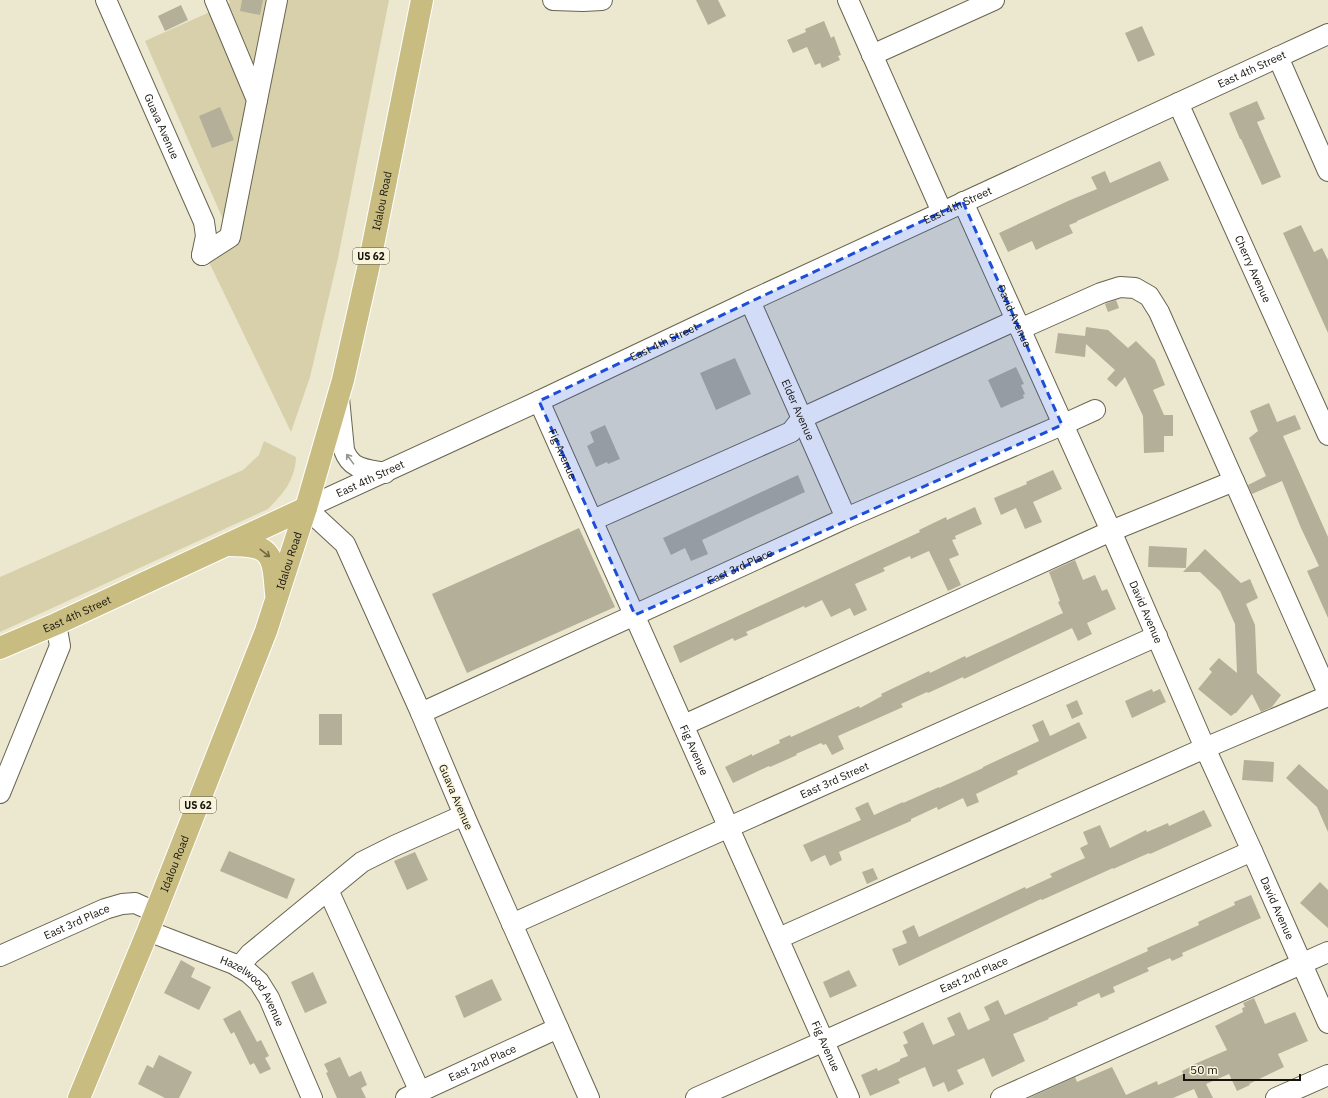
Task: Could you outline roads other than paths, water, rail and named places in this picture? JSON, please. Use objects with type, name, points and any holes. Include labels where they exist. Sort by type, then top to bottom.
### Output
[{"type":"main road","name":"Idalou Road","points":[[79,1098],[152,921],[263,639],[306,508],[338,396],[370,260],[422,0]]},
{"type":"main road","name":"East 4th Street","points":[[0,648],[56,624],[306,508]]},
{"type":"main road","points":[[228,545],[255,547],[264,550],[270,555],[277,598]]},
{"type":"street","name":"Guava Avenue","points":[[106,0],[204,222],[206,236],[202,255],[230,237],[257,100]]},
{"type":"street","points":[[215,0],[257,100]]},
{"type":"street","points":[[257,100],[277,0]]},
{"type":"street","points":[[553,0],[602,0]]},
{"type":"street","points":[[848,0],[942,212]]},
{"type":"street","points":[[872,55],[994,0]]},
{"type":"street","name":"East 4th Street","points":[[306,508],[539,402],[750,301],[1328,34]]},
{"type":"street","points":[[1278,57],[1328,171]]},
{"type":"street","name":"Cherry Avenue","points":[[1178,103],[1328,435]]},
{"type":"street","name":"David Avenue","points":[[963,202],[1062,425],[1111,531],[1205,748],[1328,1023]]},
{"type":"street","points":[[593,520],[791,432],[802,418],[1018,325],[1101,293],[1120,287],[1135,288],[1150,296],[1159,312],[1328,694],[779,938]]},
{"type":"street","name":"Elder Avenue","points":[[750,301],[846,518]]},
{"type":"street","points":[[338,396],[344,450],[347,457],[354,465],[385,473]]},
{"type":"street","name":"Fig Avenue","points":[[539,402],[593,520],[849,1098]]},
{"type":"street","name":"East 3rd Place","points":[[421,713],[846,518],[1095,410]]},
{"type":"street","points":[[684,725],[1111,531],[1234,481]]},
{"type":"street","name":"Guava Avenue","points":[[306,508],[345,544],[421,713],[464,815],[589,1098]]},
{"type":"street","points":[[0,793],[60,646],[56,624]]},
{"type":"street","name":"East 3rd Street","points":[[512,924],[1157,636]]},
{"type":"street","points":[[238,967],[250,954],[362,862],[464,815]]},
{"type":"street","name":"East 2nd Place","points":[[696,1098],[1252,851]]},
{"type":"street","points":[[328,890],[413,1095]]},
{"type":"street","name":"East 3rd Place","points":[[0,956],[105,909],[122,904],[135,903],[152,921]]},
{"type":"street","name":"Hazelwood Avenue","points":[[152,921],[249,973],[258,982],[269,998],[312,1098]]},
{"type":"street","points":[[1001,1098],[1328,952]]},
{"type":"street","name":"East 2nd Place","points":[[413,1095],[558,1028]]},
{"type":"street","points":[[1276,1098],[1328,1075]]}]
